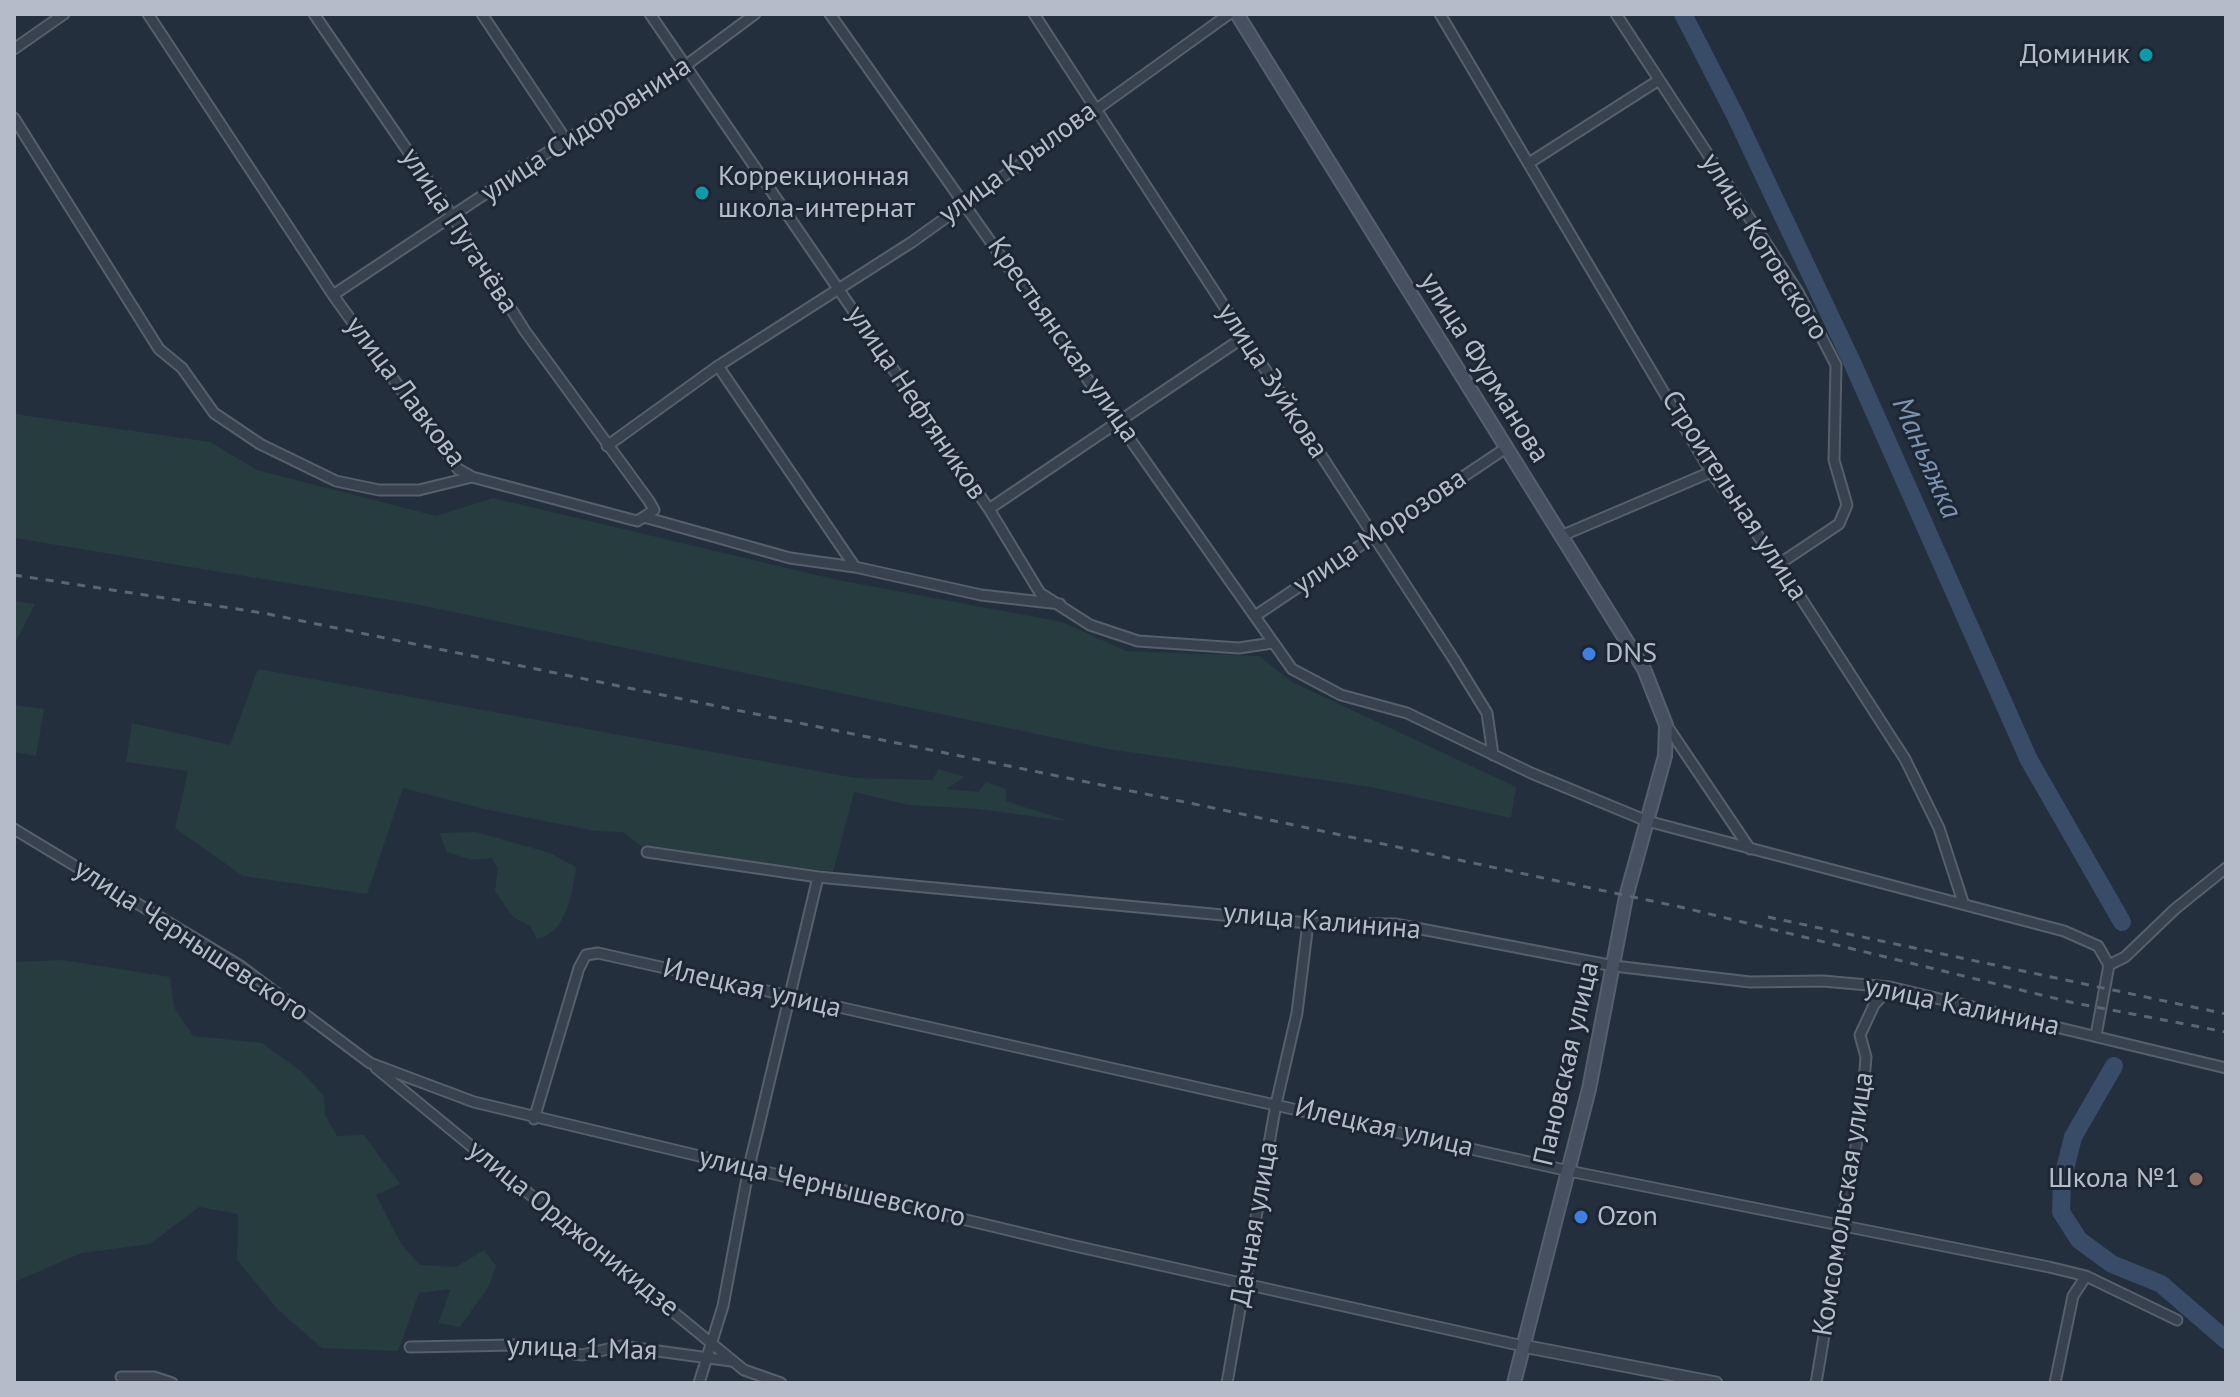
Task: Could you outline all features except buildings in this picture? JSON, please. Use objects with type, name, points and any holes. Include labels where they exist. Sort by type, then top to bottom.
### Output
[{"type":"main road","name":"улица Фурманова","points":[[1237,14],[1644,669],[1666,725],[1665,756]]},
{"type":"main road","name":"Пановская улица","points":[[1514,1383],[1569,1171],[1626,897],[1665,756]]},
{"type":"street","points":[[14,49],[64,14]]},
{"type":"street","name":"улица Лавкова","points":[[148,14],[333,295],[447,456],[472,477],[637,521],[644,517],[790,558],[855,567],[981,595],[1060,604]]},
{"type":"street","name":"улица Пугачёва","points":[[314,14],[453,217],[525,331],[654,510],[644,517]]},
{"type":"street","points":[[482,14],[566,140]]},
{"type":"street","name":"улица Нефтяников","points":[[650,14],[989,509],[1040,593],[1090,625],[1138,641],[1239,648],[1272,643]]},
{"type":"street","name":"улица Сидоровнина","points":[[333,295],[566,140],[685,66],[755,14]]},
{"type":"street","name":"Крестьянская улица","points":[[830,14],[965,200],[1292,669],[1341,695],[1407,713],[1493,755]]},
{"type":"street","name":"улица Зуйкова","points":[[1034,14],[1487,713],[1493,755]]},
{"type":"street","name":"улица Крылова","points":[[607,446],[718,366],[912,242],[965,200],[1229,14]]},
{"type":"street","name":"Строительная улица","points":[[1440,14],[1711,472],[1779,564],[1911,771],[1939,828],[1963,902]]},
{"type":"street","name":"улица Котовского","points":[[1616,14],[1798,292],[1836,365],[1834,460],[1847,505],[1839,524],[1779,564]]},
{"type":"street","points":[[1529,163],[1659,80]]},
{"type":"street","points":[[14,118],[159,349],[182,368],[214,413],[260,444],[336,481],[379,490],[419,490],[472,477]]},
{"type":"street","points":[[989,509],[1244,337]]},
{"type":"street","points":[[718,366],[855,567]]},
{"type":"street","name":"улица Морозова","points":[[1255,616],[1506,448]]},
{"type":"street","points":[[1561,536],[1711,472]]},
{"type":"street","points":[[1666,725],[1750,849]]},
{"type":"street","points":[[1493,755],[1647,821],[1912,893],[1963,902],[2064,931],[2098,946],[2109,965],[2096,1035]]},
{"type":"street","name":"улица Чернышевского","points":[[14,829],[239,965],[370,1063],[474,1102],[534,1119],[1246,1285],[1523,1346],[1716,1383]]},
{"type":"street","name":"улица Калинина","points":[[647,852],[818,877],[1308,923],[1395,924],[1614,966],[1750,982],[1823,981],[1890,987],[2226,1068]]},
{"type":"street","points":[[2109,965],[2125,957],[2175,909],[2226,868]]},
{"type":"street","points":[[699,1383],[723,1306],[749,1167],[818,877]]},
{"type":"street","name":"Дачная улица","points":[[1227,1383],[1276,1104],[1297,1013],[1308,923]]},
{"type":"street","name":"Илецкая улица","points":[[534,1119],[579,968],[586,955],[598,953],[790,999],[1569,1171],[2086,1276],[2177,1320]]},
{"type":"street","name":"Комсомольская улица","points":[[1816,1383],[1844,1228],[1866,1057],[1860,1035],[1874,1005],[1890,987]]},
{"type":"street","name":"улица Орджоникидзе","points":[[370,1063],[744,1370],[781,1383]]},
{"type":"street","points":[[2055,1383],[2073,1296],[2086,1276]]},
{"type":"street","name":"улица 1 Мая","points":[[410,1347],[516,1345],[582,1355],[621,1346],[735,1362]]},
{"type":"street","points":[[121,1377],[154,1377],[172,1383]]},
{"type":"green space","points":[[14,414],[210,442],[257,470],[436,516],[493,498],[833,579],[1062,622],[1126,651],[1259,656],[1292,682],[1516,787],[1511,818],[1371,787],[1108,749],[415,604],[14,538]]},
{"type":"green space","points":[[14,601],[35,604],[14,645]]},
{"type":"green space","points":[[258,669],[855,778],[933,780],[938,769],[965,777],[946,789],[978,792],[986,782],[1006,789],[1006,801],[1068,821],[978,809],[909,805],[854,792],[833,872],[641,846],[623,832],[595,831],[484,809],[403,788],[367,894],[243,876],[175,828],[188,771],[126,762],[132,723],[230,745]]},
{"type":"green space","points":[[14,705],[44,709],[36,756],[14,752]]},
{"type":"green space","points":[[476,832],[550,853],[576,867],[566,910],[555,929],[547,935],[537,939],[531,927],[513,917],[495,891],[498,868],[491,858],[472,860],[447,852],[439,833]]},
{"type":"green space","points":[[62,960],[170,977],[174,1007],[193,1036],[262,1043],[302,1072],[324,1096],[325,1115],[337,1136],[364,1135],[400,1184],[376,1195],[401,1244],[420,1265],[456,1267],[484,1250],[496,1266],[489,1286],[460,1327],[438,1323],[451,1289],[419,1293],[398,1351],[322,1348],[278,1310],[237,1260],[238,1214],[199,1207],[150,1244],[82,1253],[14,1282],[14,962]]},
{"type":"waterway","name":"Маньяжка","points":[[1683,14],[1735,115],[1852,362],[2029,760],[2122,922]]},
{"type":"waterway","name":"Маньяжка","points":[[2114,1066],[2073,1137],[2062,1181],[2061,1212],[2079,1240],[2112,1264],[2161,1284],[2226,1340]]},
{"type":"railway","points":[[14,575],[263,613],[1204,806],[1685,908],[2070,1002],[2226,1032]]},
{"type":"railway","points":[[1768,917],[2226,1014]]},
{"type":"place","name":"Доминик","points":[[2146,55]]},
{"type":"place","name":"Коррекционная школа-интернат","points":[[702,193]]},
{"type":"place","name":"DNS","points":[[1589,654]]},
{"type":"place","name":"Школа №1","points":[[2196,1179]]},
{"type":"place","name":"Ozon","points":[[1581,1217]]}]
